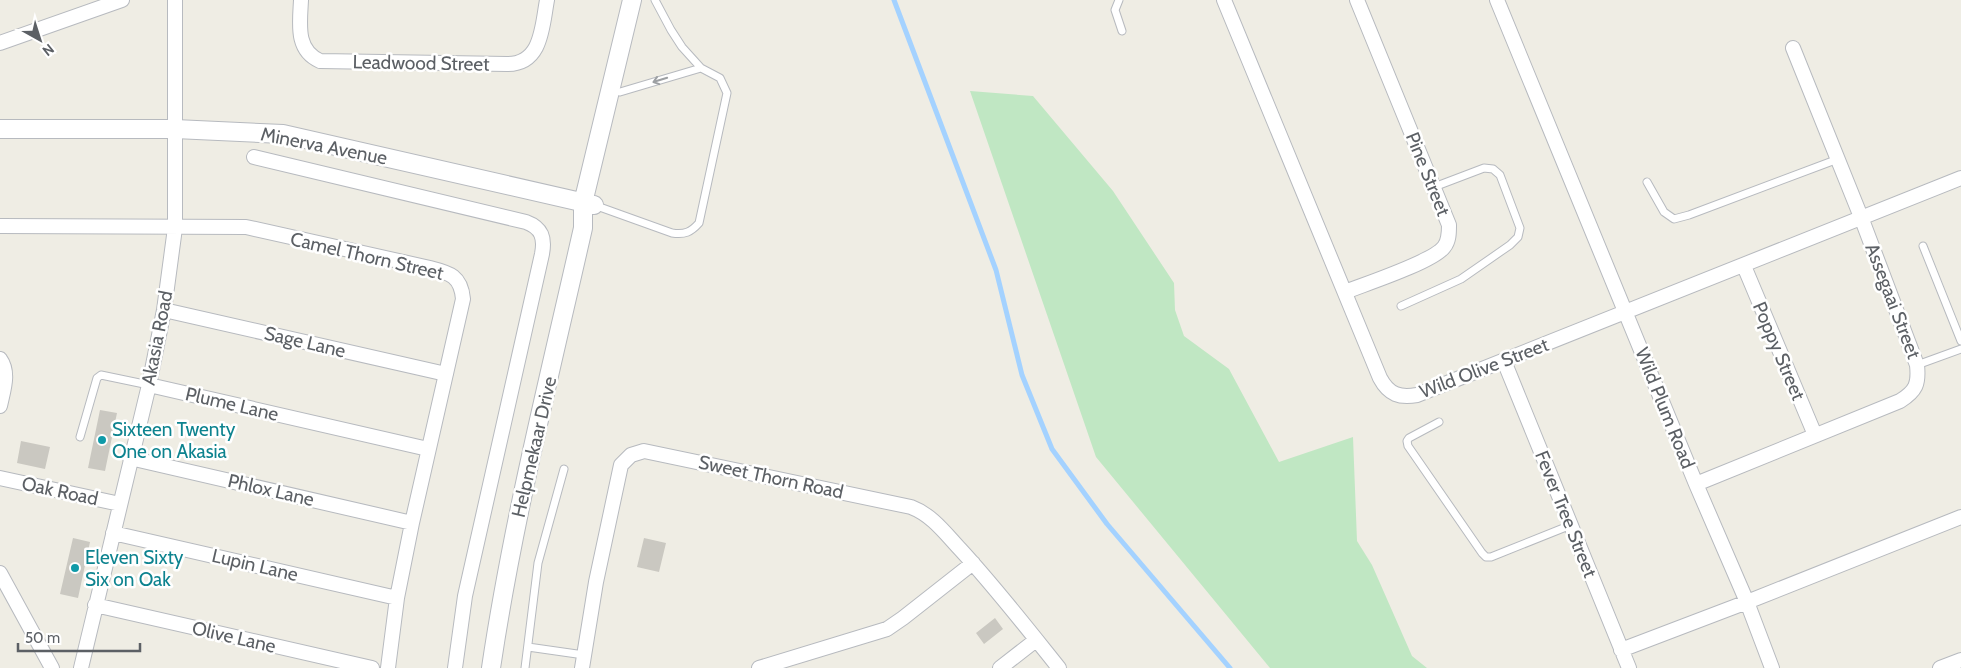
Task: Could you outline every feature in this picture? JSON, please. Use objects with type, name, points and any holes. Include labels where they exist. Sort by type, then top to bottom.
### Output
[{"type":"street","points":[[0,43],[122,0]]},
{"type":"street","name":"Akasia Road","points":[[80,668],[149,385],[164,310],[175,228],[175,0]]},
{"type":"street","name":"Leadwood Street","points":[[300,0],[300,37],[307,52],[312,57],[320,60],[506,64],[523,61],[534,51],[538,44],[547,0]]},
{"type":"street","name":"Helpmekaar Drive","points":[[589,204],[632,0]]},
{"type":"street","name":"Helpmekaar Drive","points":[[491,668],[502,595],[516,525],[583,228],[643,0]]},
{"type":"street","name":"Wild Olive Street","points":[[1224,0],[1380,378],[1393,394],[1407,397],[1417,395],[1961,178]]},
{"type":"street","name":"Pine Street","points":[[1345,292],[1432,257],[1445,246],[1449,234],[1449,225],[1357,0]]},
{"type":"street","name":"Wild Plum Road","points":[[1497,0],[1696,484],[1747,602],[1772,668]]},
{"type":"street","name":"Assegaai Street","points":[[1696,484],[1909,395],[1918,382],[1917,365],[1861,217],[1793,48]]},
{"type":"street","name":"Minerva Avenue","points":[[0,129],[175,129],[283,134],[589,204]]},
{"type":"street","points":[[254,157],[526,222],[537,227],[541,232],[543,238],[542,254],[465,596],[456,668]]},
{"type":"street","name":"Camel Thorn Street","points":[[0,226],[246,227],[430,268],[452,276],[460,284],[463,299],[412,523],[397,598],[388,668]]},
{"type":"street","name":"Poppy Street","points":[[1744,266],[1815,435]]},
{"type":"street","name":"Sage Lane","points":[[164,310],[446,374]]},
{"type":"street","points":[[0,359],[5,368],[6,375],[0,406]]},
{"type":"street","name":"Fever Tree Street","points":[[1504,361],[1629,668]]},
{"type":"street","name":"Plume Lane","points":[[149,385],[428,448]]},
{"type":"street","name":"Sweet Thorn Road","points":[[583,662],[596,582],[621,465],[631,455],[644,451],[911,507],[921,511],[931,518],[973,563],[1059,668]]},
{"type":"street","name":"Phlox Lane","points":[[130,458],[412,523]]},
{"type":"street","name":"Oak Road","points":[[0,478],[120,504]]},
{"type":"street","points":[[1621,650],[1961,517]]},
{"type":"street","name":"Lupin Lane","points":[[113,533],[397,598]]},
{"type":"street","points":[[759,668],[886,629],[904,618],[973,563]]},
{"type":"street","points":[[0,573],[52,668]]},
{"type":"street","name":"Olive Lane","points":[[96,605],[372,668]]},
{"type":"street","points":[[1000,668],[1036,640]]},
{"type":"street","points":[[1940,668],[1961,660]]},
{"type":"lane","points":[[589,204],[682,235],[692,231],[699,222],[727,93],[725,84],[720,78],[701,68],[682,47],[655,0]]},
{"type":"lane","points":[[1119,0],[1115,10],[1122,31]]},
{"type":"lane","points":[[620,92],[701,68]]},
{"type":"lane","points":[[1647,182],[1664,212],[1674,219],[1838,159]]},
{"type":"lane","points":[[1401,306],[1461,280],[1510,245],[1518,237],[1520,228],[1500,175],[1493,169],[1484,168],[1434,187]]},
{"type":"lane","points":[[1922,246],[1961,341]]},
{"type":"lane","points":[[1917,365],[1961,350]]},
{"type":"lane","name":"Plume Lane","points":[[80,437],[100,375],[149,385]]},
{"type":"lane","points":[[1439,422],[1409,438],[1407,441],[1408,446],[1486,557],[1491,557],[1570,525]]},
{"type":"lane","points":[[525,668],[538,563],[564,470]]},
{"type":"lane","points":[[528,647],[583,662]]},
{"type":"green space","points":[[970,91],[1033,96],[1113,191],[1174,283],[1175,310],[1184,336],[1229,369],[1279,462],[1353,437],[1357,541],[1372,565],[1412,656],[1427,668],[1270,668],[1096,457]]},
{"type":"building","name":"Sixteen Twenty One on Akasia","points":[[100,410],[117,413],[105,471],[88,468]]},
{"type":"building","points":[[21,441],[50,447],[45,469],[17,463]]},
{"type":"building","name":"Eleven Sixty Six on Oak","points":[[73,538],[90,542],[78,598],[60,594]]},
{"type":"building","points":[[644,538],[666,543],[659,572],[637,567]]},
{"type":"building","points":[[995,618],[1003,629],[984,644],[976,633]]},
{"type":"waterway","points":[[894,0],[996,270],[1022,375],[1052,449],[1107,524],[1230,668]]},
{"type":"place","name":"Sixteen Twenty One on Akasia","points":[[102,440]]},
{"type":"place","name":"Eleven Sixty Six on Oak","points":[[75,568]]}]
